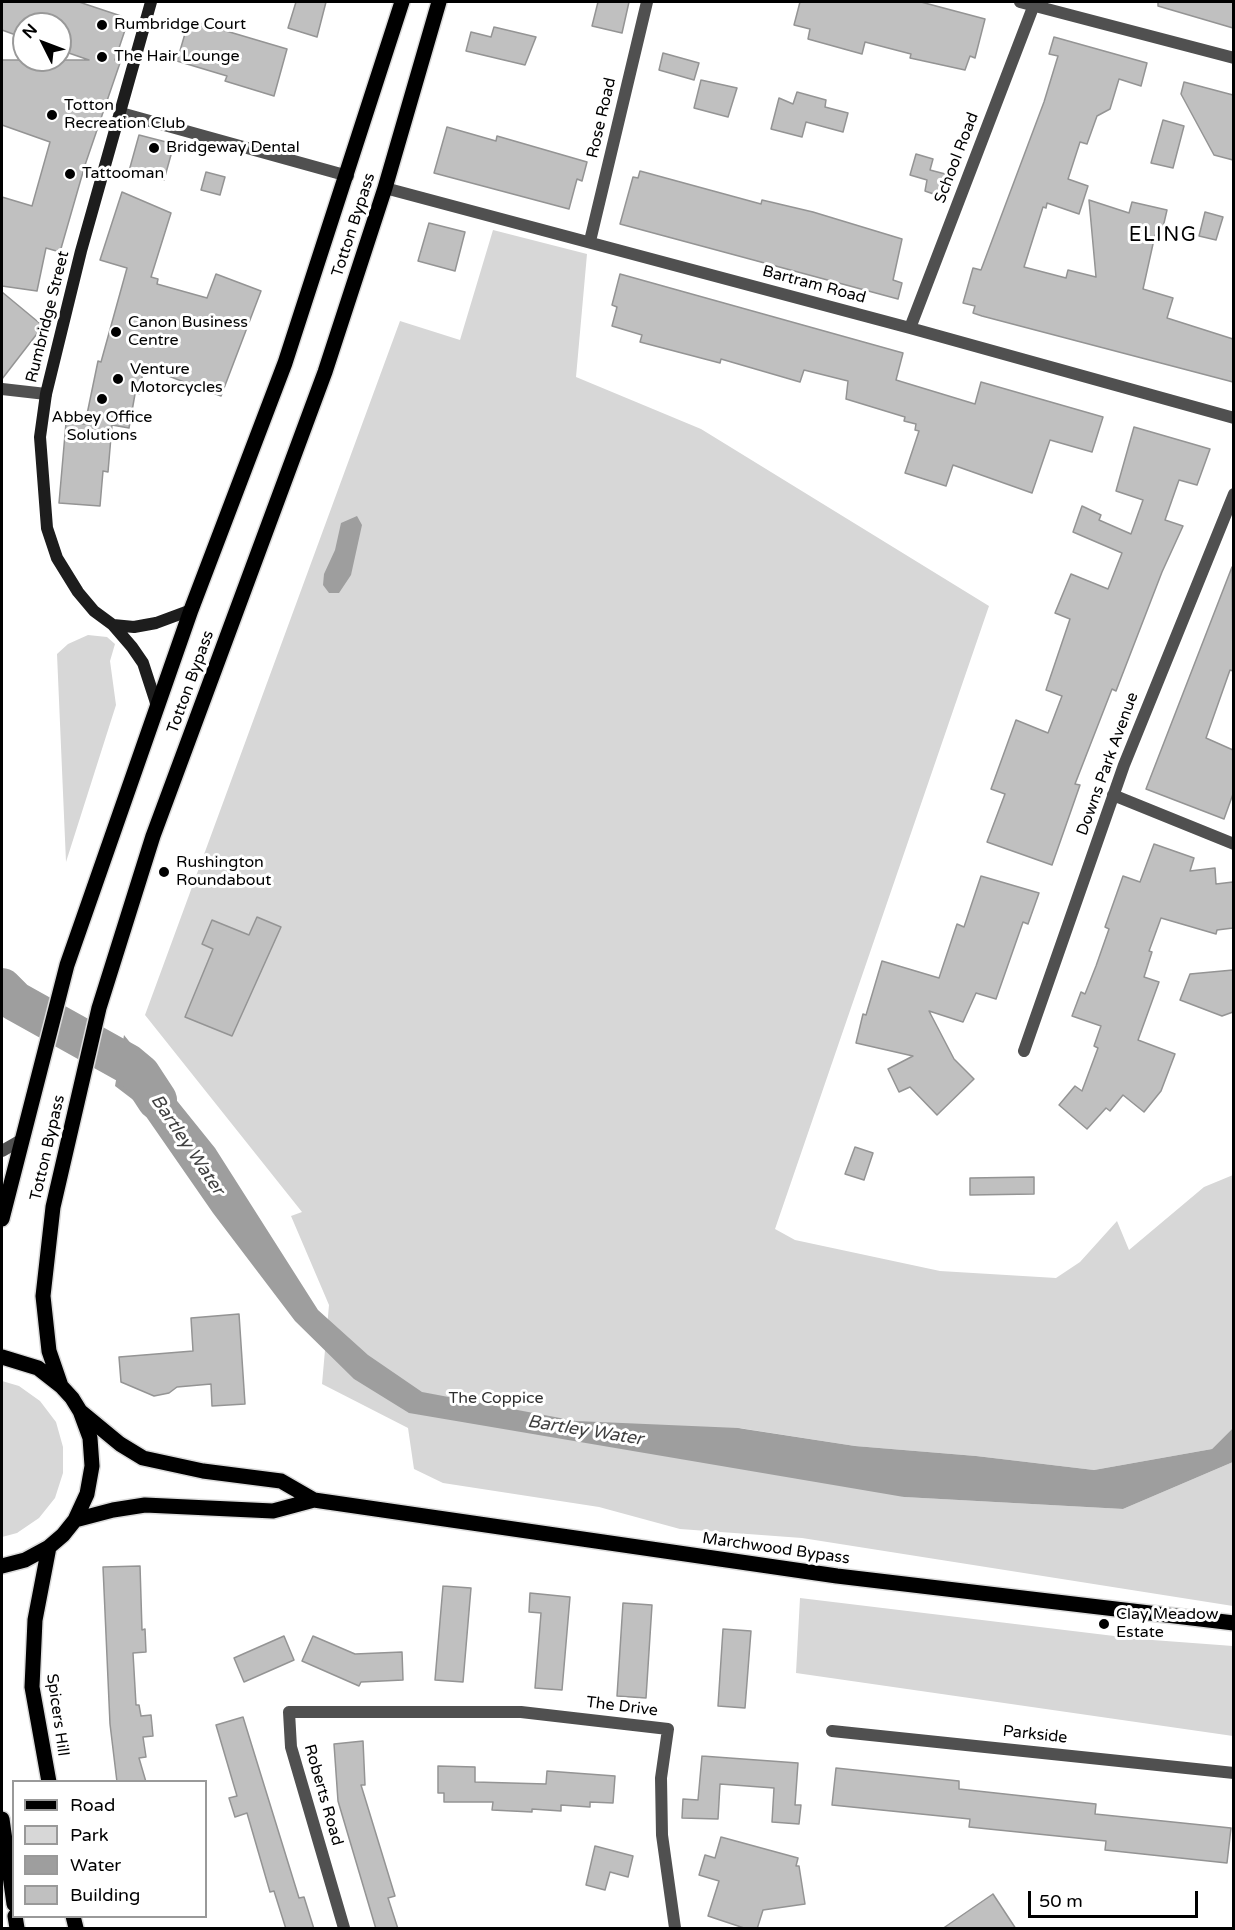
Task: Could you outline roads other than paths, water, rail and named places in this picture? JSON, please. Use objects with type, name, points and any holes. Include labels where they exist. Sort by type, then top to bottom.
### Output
[{"type":"main road","name":"Rumbridge Street","points":[[151,2],[81,251],[46,394],[40,437],[51,543],[78,592],[94,611],[113,625],[143,663],[157,706]]},
{"type":"main road","name":"Totton Bypass","points":[[2,1219],[64,977],[191,610],[285,363],[348,176],[402,2]]},
{"type":"main road","name":"Totton Bypass","points":[[61,1386],[49,1351],[43,1296],[53,1207],[98,1012],[153,836],[325,372],[385,188],[439,2]]},
{"type":"main road","points":[[113,625],[134,627],[156,623],[191,610]]},
{"type":"main road","points":[[2,1357],[38,1368],[61,1386],[80,1411],[90,1438],[92,1466],[87,1494],[75,1520],[49,1546],[25,1560],[2,1566]]},
{"type":"main road","name":"Marchwood Bypass","points":[[80,1411],[120,1444],[143,1458],[203,1471],[281,1481],[314,1500],[837,1576],[1233,1623]]},
{"type":"main road","name":"Marchwood Bypass","points":[[75,1520],[113,1510],[145,1505],[273,1511],[314,1500]]},
{"type":"main road","name":"Spicers Hill","points":[[49,1546],[35,1620],[32,1687],[49,1780]]},
{"type":"main road","points":[[2,1819],[12,1890]]},
{"type":"street","name":"Rose Road","points":[[590,241],[647,2]]},
{"type":"street","points":[[1020,2],[1035,3],[1233,58]]},
{"type":"street","name":"School Road","points":[[910,328],[1035,3]]},
{"type":"street","points":[[121,113],[348,176]]},
{"type":"street","name":"Bartram Road","points":[[385,188],[590,241],[1233,418]]},
{"type":"street","points":[[2,389],[46,394]]},
{"type":"street","name":"Downs Park Avenue","points":[[1024,1051],[1113,795],[1228,524],[1233,494]]},
{"type":"street","points":[[1113,795],[1233,844]]},
{"type":"street","points":[[2,1150],[23,1139]]},
{"type":"street","name":"Roberts Road","points":[[344,1929],[291,1747],[289,1712],[406,1710]]},
{"type":"street","name":"The Drive","points":[[406,1710],[521,1712],[668,1729],[661,1778],[662,1835],[675,1929]]},
{"type":"street","name":"Parkside","points":[[832,1731],[1233,1773]]},
{"type":"water","points":[[357,516],[362,525],[351,575],[339,593],[329,593],[323,585],[324,574],[335,550],[341,523]]},
{"type":"water","points":[[124,1035],[215,1148],[318,1310],[368,1355],[422,1392],[576,1421],[738,1428],[855,1446],[976,1456],[1094,1470],[1212,1449],[1233,1428],[1233,1462],[1123,1509],[904,1497],[409,1413],[354,1379],[295,1321],[213,1213],[136,1102],[115,1086]]},
{"type":"waterway","name":"Bartley Water","points":[[2,988],[15,1001],[128,1064],[140,1074],[157,1100]]},
{"type":"place","name":"Rumbridge Court","points":[[102,25]]},
{"type":"place","name":"The Hair Lounge","points":[[102,57]]},
{"type":"place","name":"Totton Recreation Club","points":[[52,115]]},
{"type":"place","name":"Bridgeway Dental","points":[[154,148]]},
{"type":"place","name":"Tattooman","points":[[70,174]]},
{"type":"place","name":"Canon Business Centre","points":[[116,332]]},
{"type":"place","name":"Venture Motorcycles","points":[[118,379]]},
{"type":"place","name":"Abbey Office Solutions","points":[[102,399]]},
{"type":"place","name":"Rushington Roundabout","points":[[164,872]]},
{"type":"place","name":"Clay Meadow Estate","points":[[1104,1624]]},
{"type":"district","name":"ELING","points":[[1163,236]]},
{"type":"park label","name":"The Coppice","points":[[496,1399]]}]
